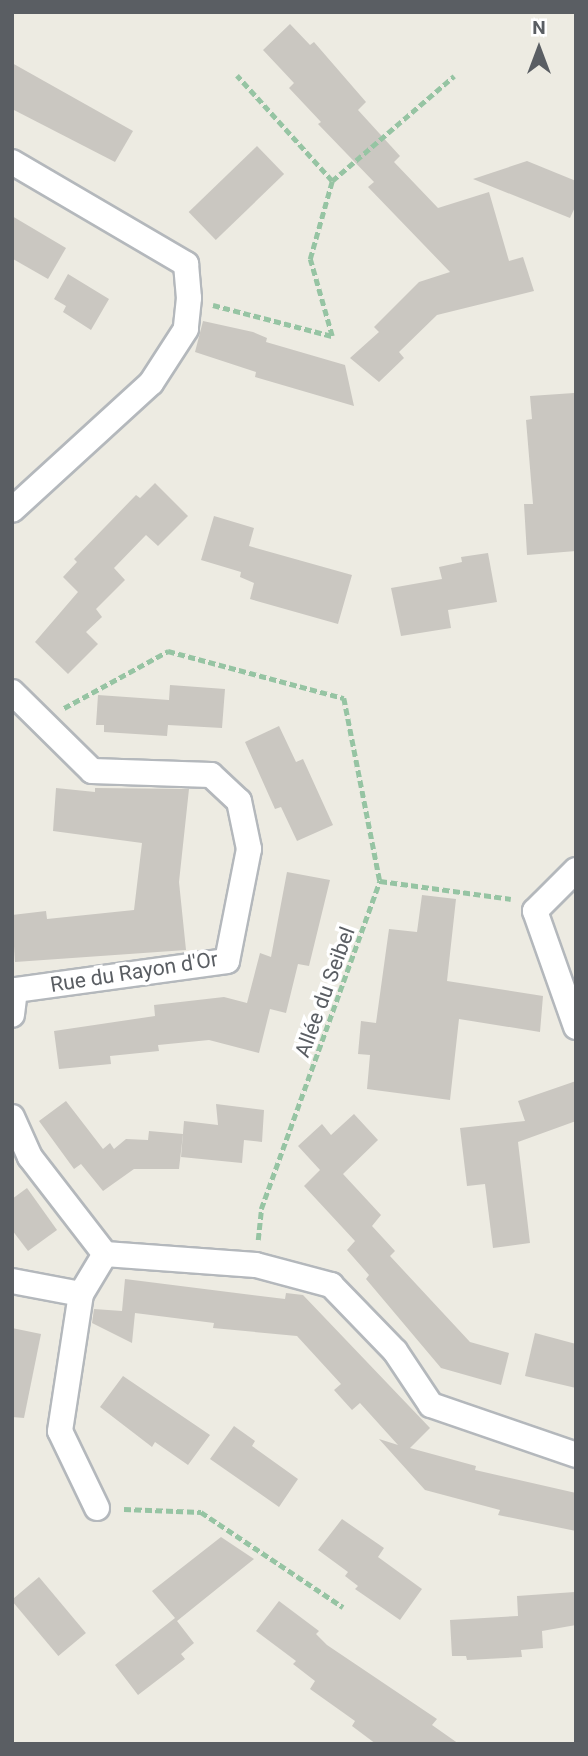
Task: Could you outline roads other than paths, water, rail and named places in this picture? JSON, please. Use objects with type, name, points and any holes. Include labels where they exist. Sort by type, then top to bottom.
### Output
[{"type":"street","points":[[12,162],[186,264],[189,298],[186,329],[151,383],[12,510]]},
{"type":"street","name":"Rue du Rayon d'Or","points":[[12,692],[92,771],[211,775],[239,800],[249,849],[227,961],[15,990],[12,1016]]},
{"type":"street","points":[[576,870],[535,911],[576,1027]]},
{"type":"street","points":[[12,1117],[30,1157],[105,1254],[256,1265],[331,1285],[395,1351],[431,1405],[576,1455]]},
{"type":"street","points":[[97,1508],[60,1432],[81,1294],[105,1254]]},
{"type":"street","points":[[12,1281],[81,1294]]}]
